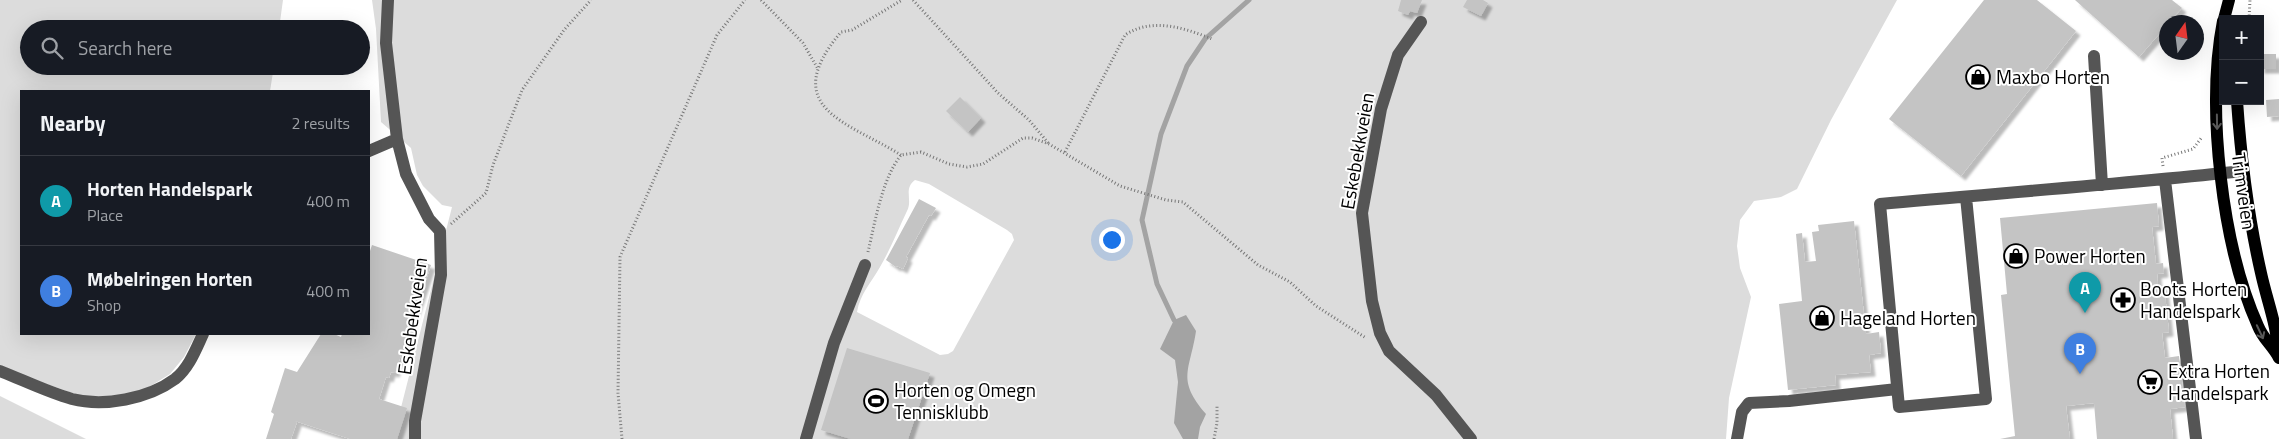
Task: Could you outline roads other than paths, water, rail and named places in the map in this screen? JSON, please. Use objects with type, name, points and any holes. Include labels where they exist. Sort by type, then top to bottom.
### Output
[{"type":"main road","name":"Trimveien","points":[[2230,0],[2233,15]]},
{"type":"main road","name":"Trimveien","points":[[2225,15],[2230,0]]},
{"type":"main road","name":"Trimveien","points":[[2219,55],[2216,82],[2220,173],[2235,254],[2246,296],[2264,339],[2278,357]]},
{"type":"main road","name":"Trimveien","points":[[2237,105],[2247,202],[2261,274],[2278,335],[2278,357]]},
{"type":"street","points":[[370,151],[397,139],[386,43],[388,0]]},
{"type":"street","name":"Eskebekkveien","points":[[1421,22],[1398,55],[1381,109],[1362,213],[1372,301],[1380,333],[1389,351],[1436,395],[1471,439]]},
{"type":"street","points":[[2094,56],[2102,185]]},
{"type":"street","name":"Eskebekkveien","points":[[397,139],[406,174],[429,219],[440,232],[441,275],[415,421],[415,439]]},
{"type":"street","points":[[1966,196],[1986,399],[1899,408],[1880,204],[1966,196],[2165,180],[2243,170]]},
{"type":"street","points":[[2165,180],[2196,439]]},
{"type":"street","points":[[806,439],[834,342],[865,265]]},
{"type":"street","points":[[0,371],[72,399],[106,402],[146,394],[175,378],[192,358],[203,335]]},
{"type":"street","points":[[1737,439],[1742,412],[1749,403],[1789,401],[1897,389]]},
{"type":"waterway","points":[[1174,320],[1157,284],[1142,220],[1161,134],[1187,66],[1205,39],[1249,0]]},
{"type":"place","name":"Maxbo Horten","points":[[1978,77]]},
{"type":"place","name":"Power Horten","points":[[2016,256]]},
{"type":"place","name":"Boots Horten Handelspark","points":[[2123,300]]},
{"type":"place","name":"Horten Handelspark","points":[[2085,313]]},
{"type":"place","name":"Hageland Horten","points":[[1822,318]]},
{"type":"place","name":"Møbelringen Horten","points":[[2080,374]]},
{"type":"place","name":"Extra Horten Handelspark","points":[[2150,382]]},
{"type":"place","name":"Horten og Omegn Tennisklubb","points":[[876,401]]}]
